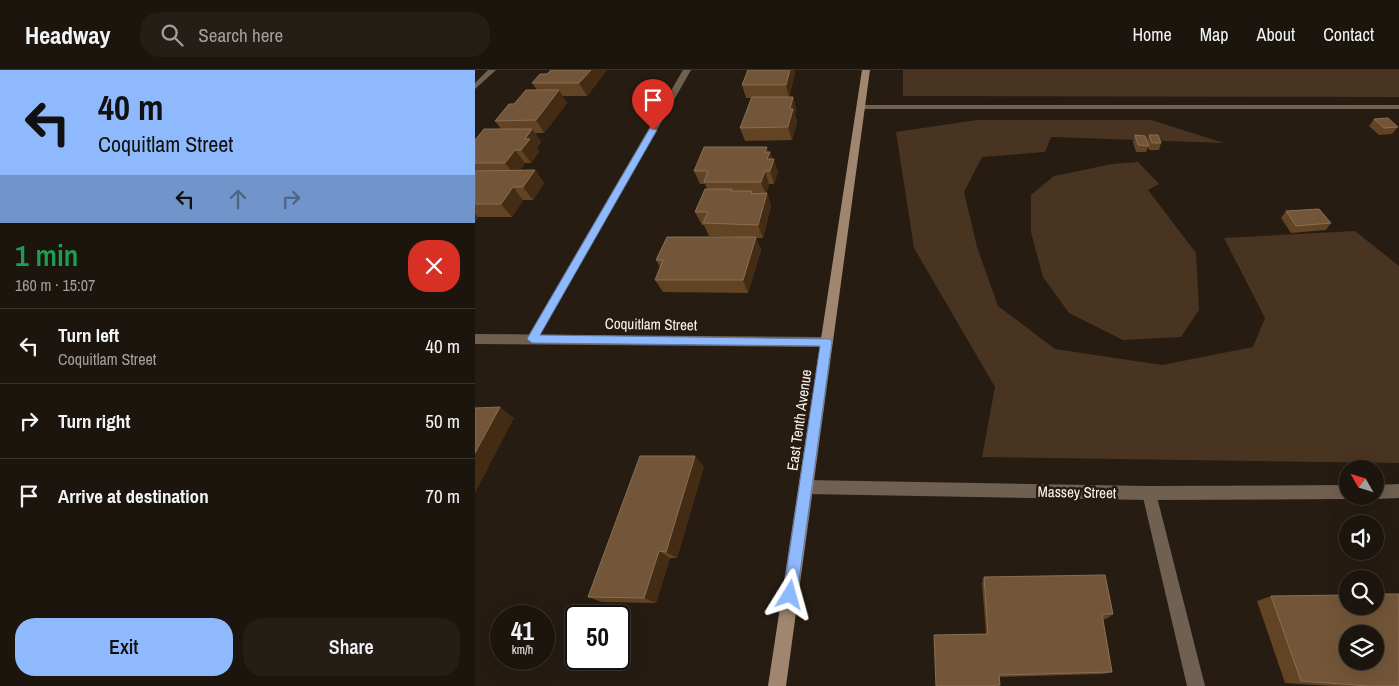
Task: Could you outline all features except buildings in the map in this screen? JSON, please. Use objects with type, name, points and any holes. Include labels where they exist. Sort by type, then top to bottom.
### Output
[{"type":"main road","name":"East Tenth Avenue","points":[[777,686],[866,70]]},
{"type":"street","points":[[475,87],[492,70]]},
{"type":"street","points":[[532,339],[687,70]]},
{"type":"street","points":[[860,107],[1399,107]]},
{"type":"street","name":"Coquitlam Street","points":[[475,340],[826,342]]},
{"type":"street","name":"Massey Street","points":[[806,487],[1149,493],[1339,492]]},
{"type":"street","points":[[1384,492],[1399,491]]},
{"type":"street","points":[[1149,493],[1196,686]]},
{"type":"shaded area","points":[[903,70],[1399,70],[1399,97],[903,96]]},
{"type":"shaded area","points":[[977,120],[1151,120],[1224,143],[1051,137],[1045,152],[982,157],[964,192],[977,247],[998,306],[1055,349],[1162,365],[1253,347],[1265,318],[1224,238],[1355,231],[1399,266],[1399,463],[1384,463],[1384,460],[1339,460],[1339,462],[982,457],[995,387],[914,248],[896,132]]},
{"type":"shaded area","points":[[1138,162],[1159,184],[1148,190],[1196,253],[1199,310],[1181,337],[1123,340],[1069,313],[1043,277],[1031,232],[1031,195],[1054,176],[1112,164]]},
{"type":"route","points":[[653,130],[532,339],[826,342],[790,595]]}]
